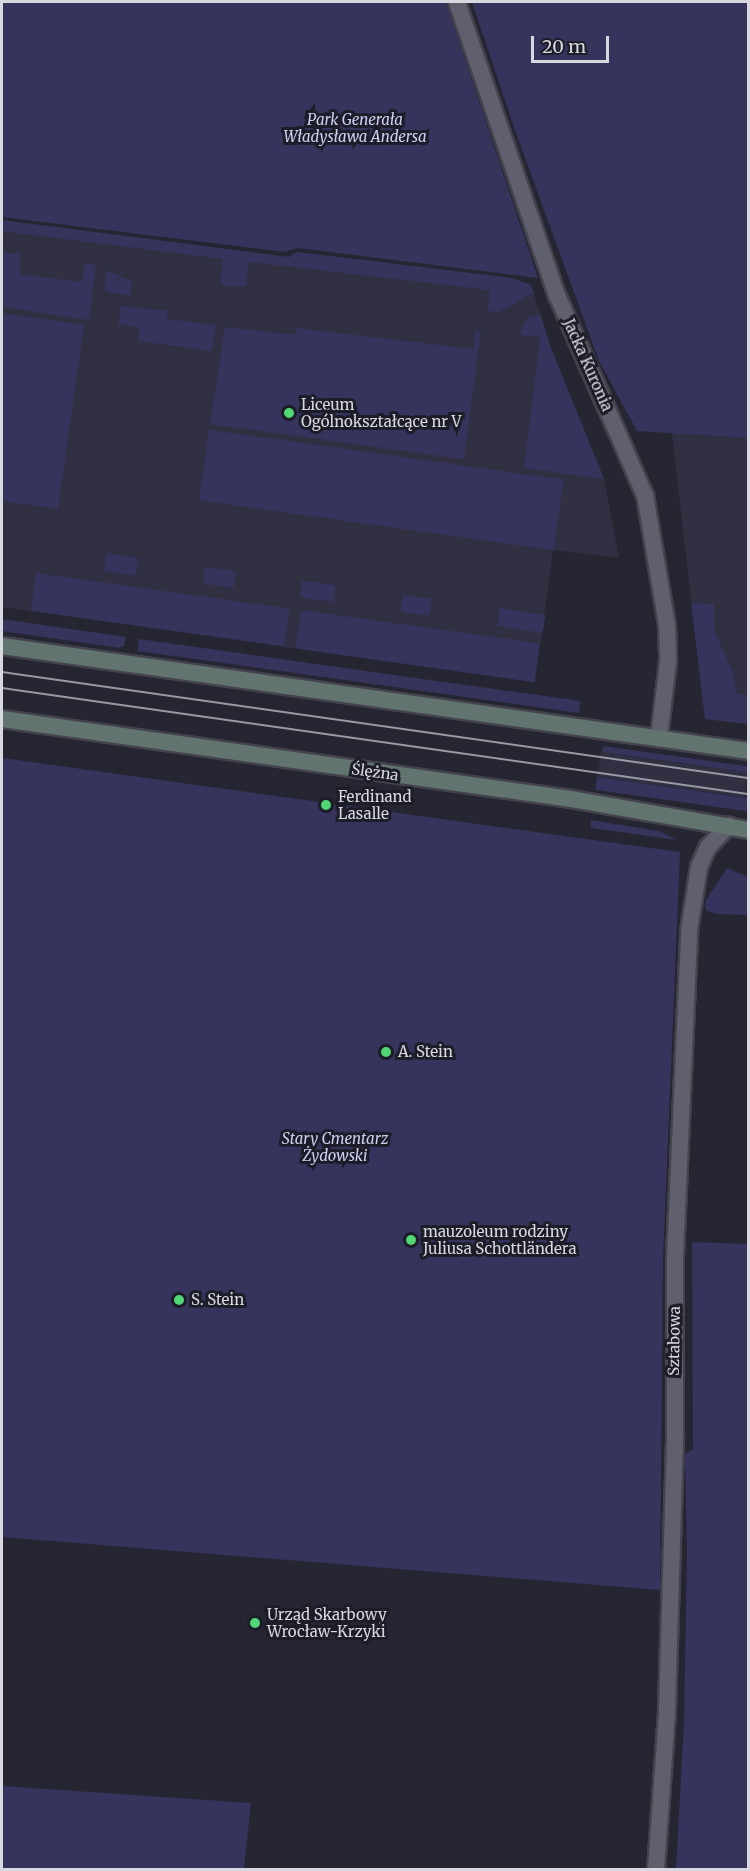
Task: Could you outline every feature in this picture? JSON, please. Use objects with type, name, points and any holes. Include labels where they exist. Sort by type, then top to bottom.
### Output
[{"type":"main road","points":[[2,646],[748,751]]},
{"type":"main road","name":"Ślężna","points":[[2,719],[577,800],[748,830]]},
{"type":"street","name":"Jacka Kuronia","points":[[457,2],[557,295],[645,495],[667,626],[668,662],[659,738]]},
{"type":"street","name":"Sztabowa","points":[[656,1869],[667,1720],[675,1436],[675,1257],[689,931],[699,867],[710,844],[729,825]]},
{"type":"shaded area","name":"Liceum Ogólnokształcące nr V","points":[[2,220],[289,257],[297,252],[512,278],[531,285],[551,348],[604,478],[619,558],[553,550],[535,682],[2,607]]},
{"type":"shaded area","points":[[672,433],[748,438],[748,724],[705,719]]},
{"type":"shaded area","points":[[601,752],[748,773],[744,797],[598,777]]},
{"type":"green space","name":"Park Generała Władysława Andersa","points":[[2,2],[446,2],[538,278],[298,248],[284,252],[2,217]]},
{"type":"green space","points":[[472,2],[748,2],[748,438],[637,431],[599,361],[516,133]]},
{"type":"green space","points":[[2,220],[289,257],[297,252],[512,278],[531,285],[534,293],[499,312],[488,311],[490,290],[249,262],[246,286],[223,286],[220,282],[223,259],[2,231]]},
{"type":"green space","points":[[2,252],[21,254],[19,274],[82,282],[85,262],[96,266],[89,320],[2,307]]},
{"type":"green space","points":[[106,270],[132,281],[130,296],[105,291]]},
{"type":"green space","points":[[121,306],[168,311],[167,319],[216,325],[212,351],[138,341],[139,327],[118,324]]},
{"type":"green space","points":[[2,313],[84,325],[58,509],[2,501]]},
{"type":"green space","points":[[540,314],[551,348],[604,479],[524,468],[540,337],[520,335],[528,318]]},
{"type":"green space","points":[[225,327],[295,335],[296,328],[473,349],[475,331],[481,331],[464,459],[210,424]]},
{"type":"green space","points":[[209,430],[564,480],[554,550],[199,500]]},
{"type":"green space","points":[[107,553],[139,558],[136,576],[104,571]]},
{"type":"green space","points":[[205,567],[236,571],[234,588],[203,584]]},
{"type":"green space","points":[[36,573],[290,609],[284,646],[31,611]]},
{"type":"green space","points":[[302,581],[336,585],[334,602],[300,598]]},
{"type":"green space","points":[[403,595],[432,599],[429,616],[401,612]]},
{"type":"green space","points":[[691,603],[714,604],[714,630],[733,672],[737,694],[748,696],[748,724],[705,719]]},
{"type":"green space","points":[[500,608],[545,615],[543,633],[497,626]]},
{"type":"green space","points":[[301,610],[540,644],[534,682],[296,649]]},
{"type":"green space","points":[[2,619],[126,637],[124,646],[120,648],[2,631]]},
{"type":"green space","points":[[139,639],[581,701],[579,713],[137,651]]},
{"type":"green space","points":[[603,746],[748,766],[748,772],[602,752]]},
{"type":"green space","name":"Stary Cmentarz Żydowski","points":[[2,758],[680,852],[663,1260],[660,1590],[2,1537]]},
{"type":"green space","points":[[597,777],[748,798],[747,811],[595,790]]},
{"type":"green space","points":[[591,820],[659,831],[677,840],[591,828]]},
{"type":"green space","points":[[727,868],[748,877],[748,915],[718,914],[707,911],[706,900]]},
{"type":"green space","points":[[692,1242],[748,1244],[748,1869],[676,1869],[684,1722],[687,1552],[685,1454],[693,1449]]},
{"type":"green space","points":[[2,1786],[251,1803],[244,1869],[2,1869]]},
{"type":"tram line","points":[[2,672],[748,778]]},
{"type":"tram line","points":[[2,688],[748,794]]},
{"type":"place","name":"Liceum Ogólnokształcące nr V","points":[[289,413]]},
{"type":"place","name":"Ferdinand Lasalle","points":[[326,805]]},
{"type":"place","name":"A. Stein","points":[[386,1052]]},
{"type":"place","name":"mauzoleum rodziny Juliusa Schottländera","points":[[411,1240]]},
{"type":"place","name":"S. Stein","points":[[179,1300]]},
{"type":"place","name":"Urząd Skarbowy Wrocław-Krzyki","points":[[255,1623]]}]
